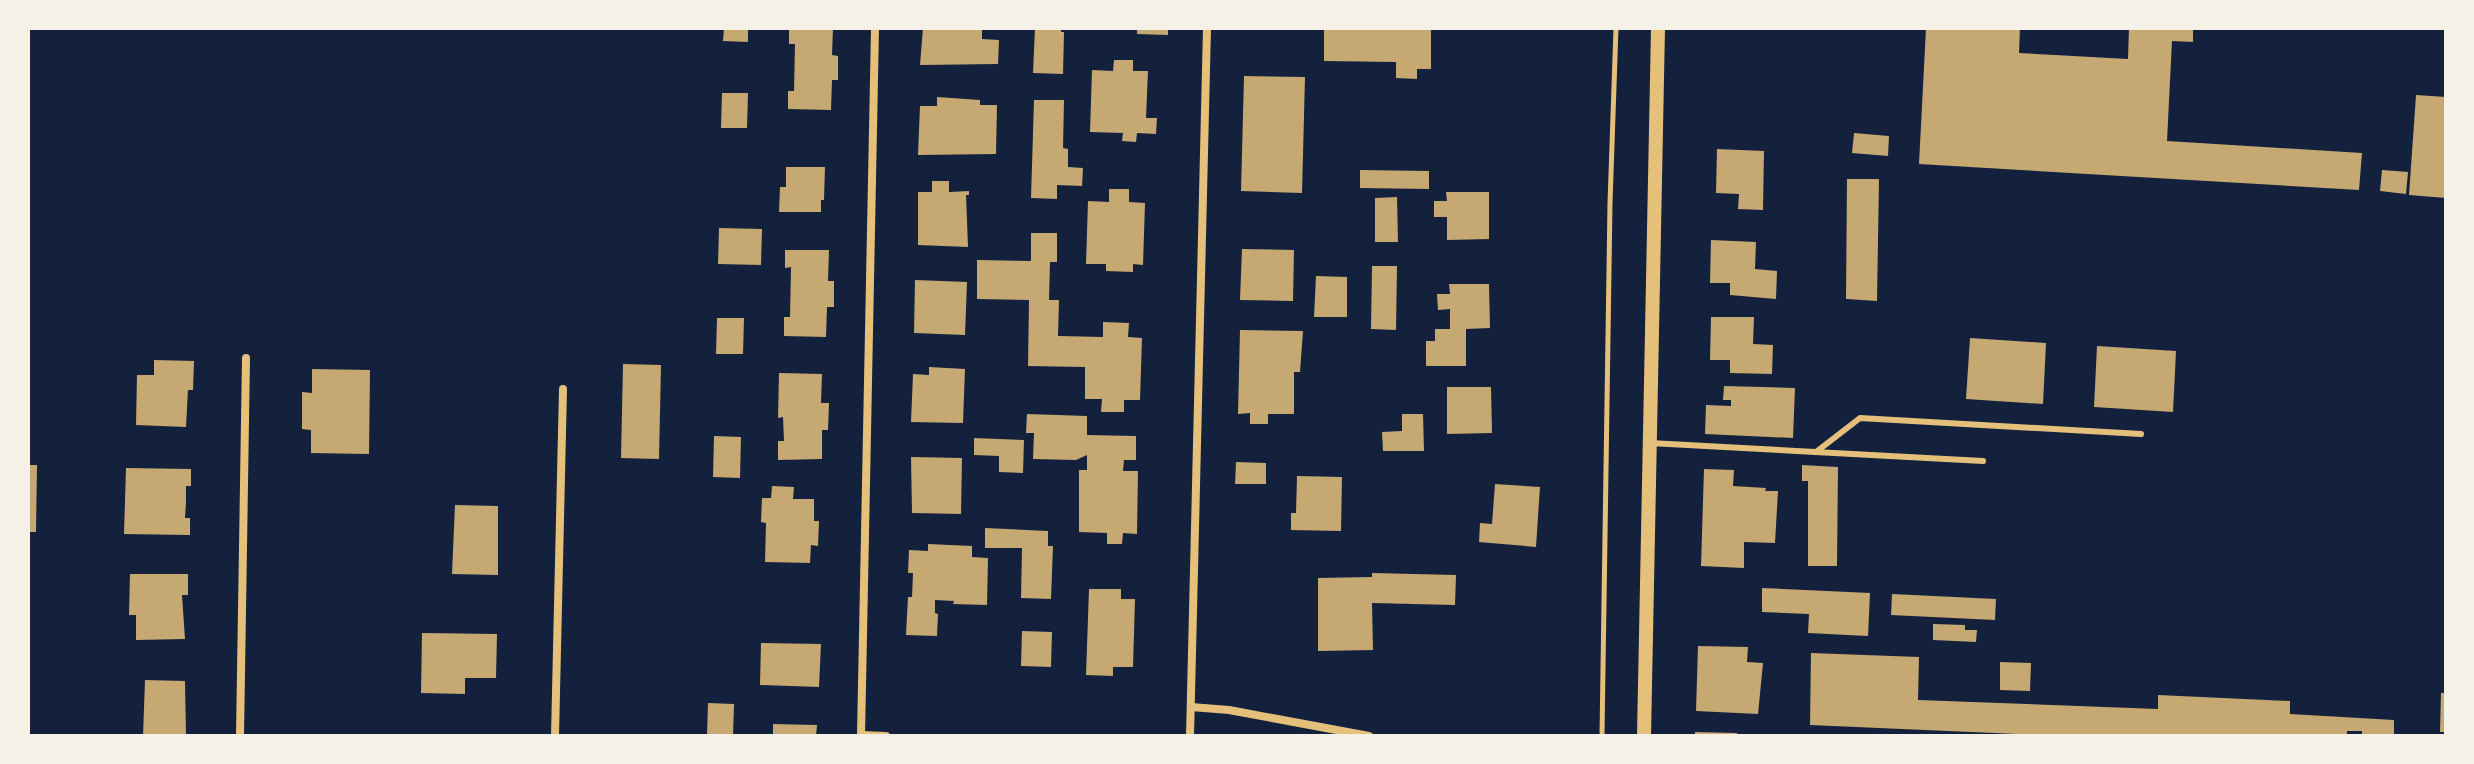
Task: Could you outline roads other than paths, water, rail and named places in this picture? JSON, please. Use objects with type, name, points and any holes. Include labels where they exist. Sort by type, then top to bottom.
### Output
[{"type":"street","points":[[875,28],[861,736],[886,736]]},
{"type":"street","points":[[1190,736],[1207,28]]},
{"type":"street","points":[[1644,736],[1658,28]]},
{"type":"street","points":[[240,736],[246,358]]},
{"type":"street","points":[[555,736],[563,389]]},
{"type":"street","points":[[1191,707],[1229,710],[1369,736]]},
{"type":"lane","points":[[1816,452],[1860,418],[2141,434]]},
{"type":"lane","points":[[1650,443],[1983,461]]}]
